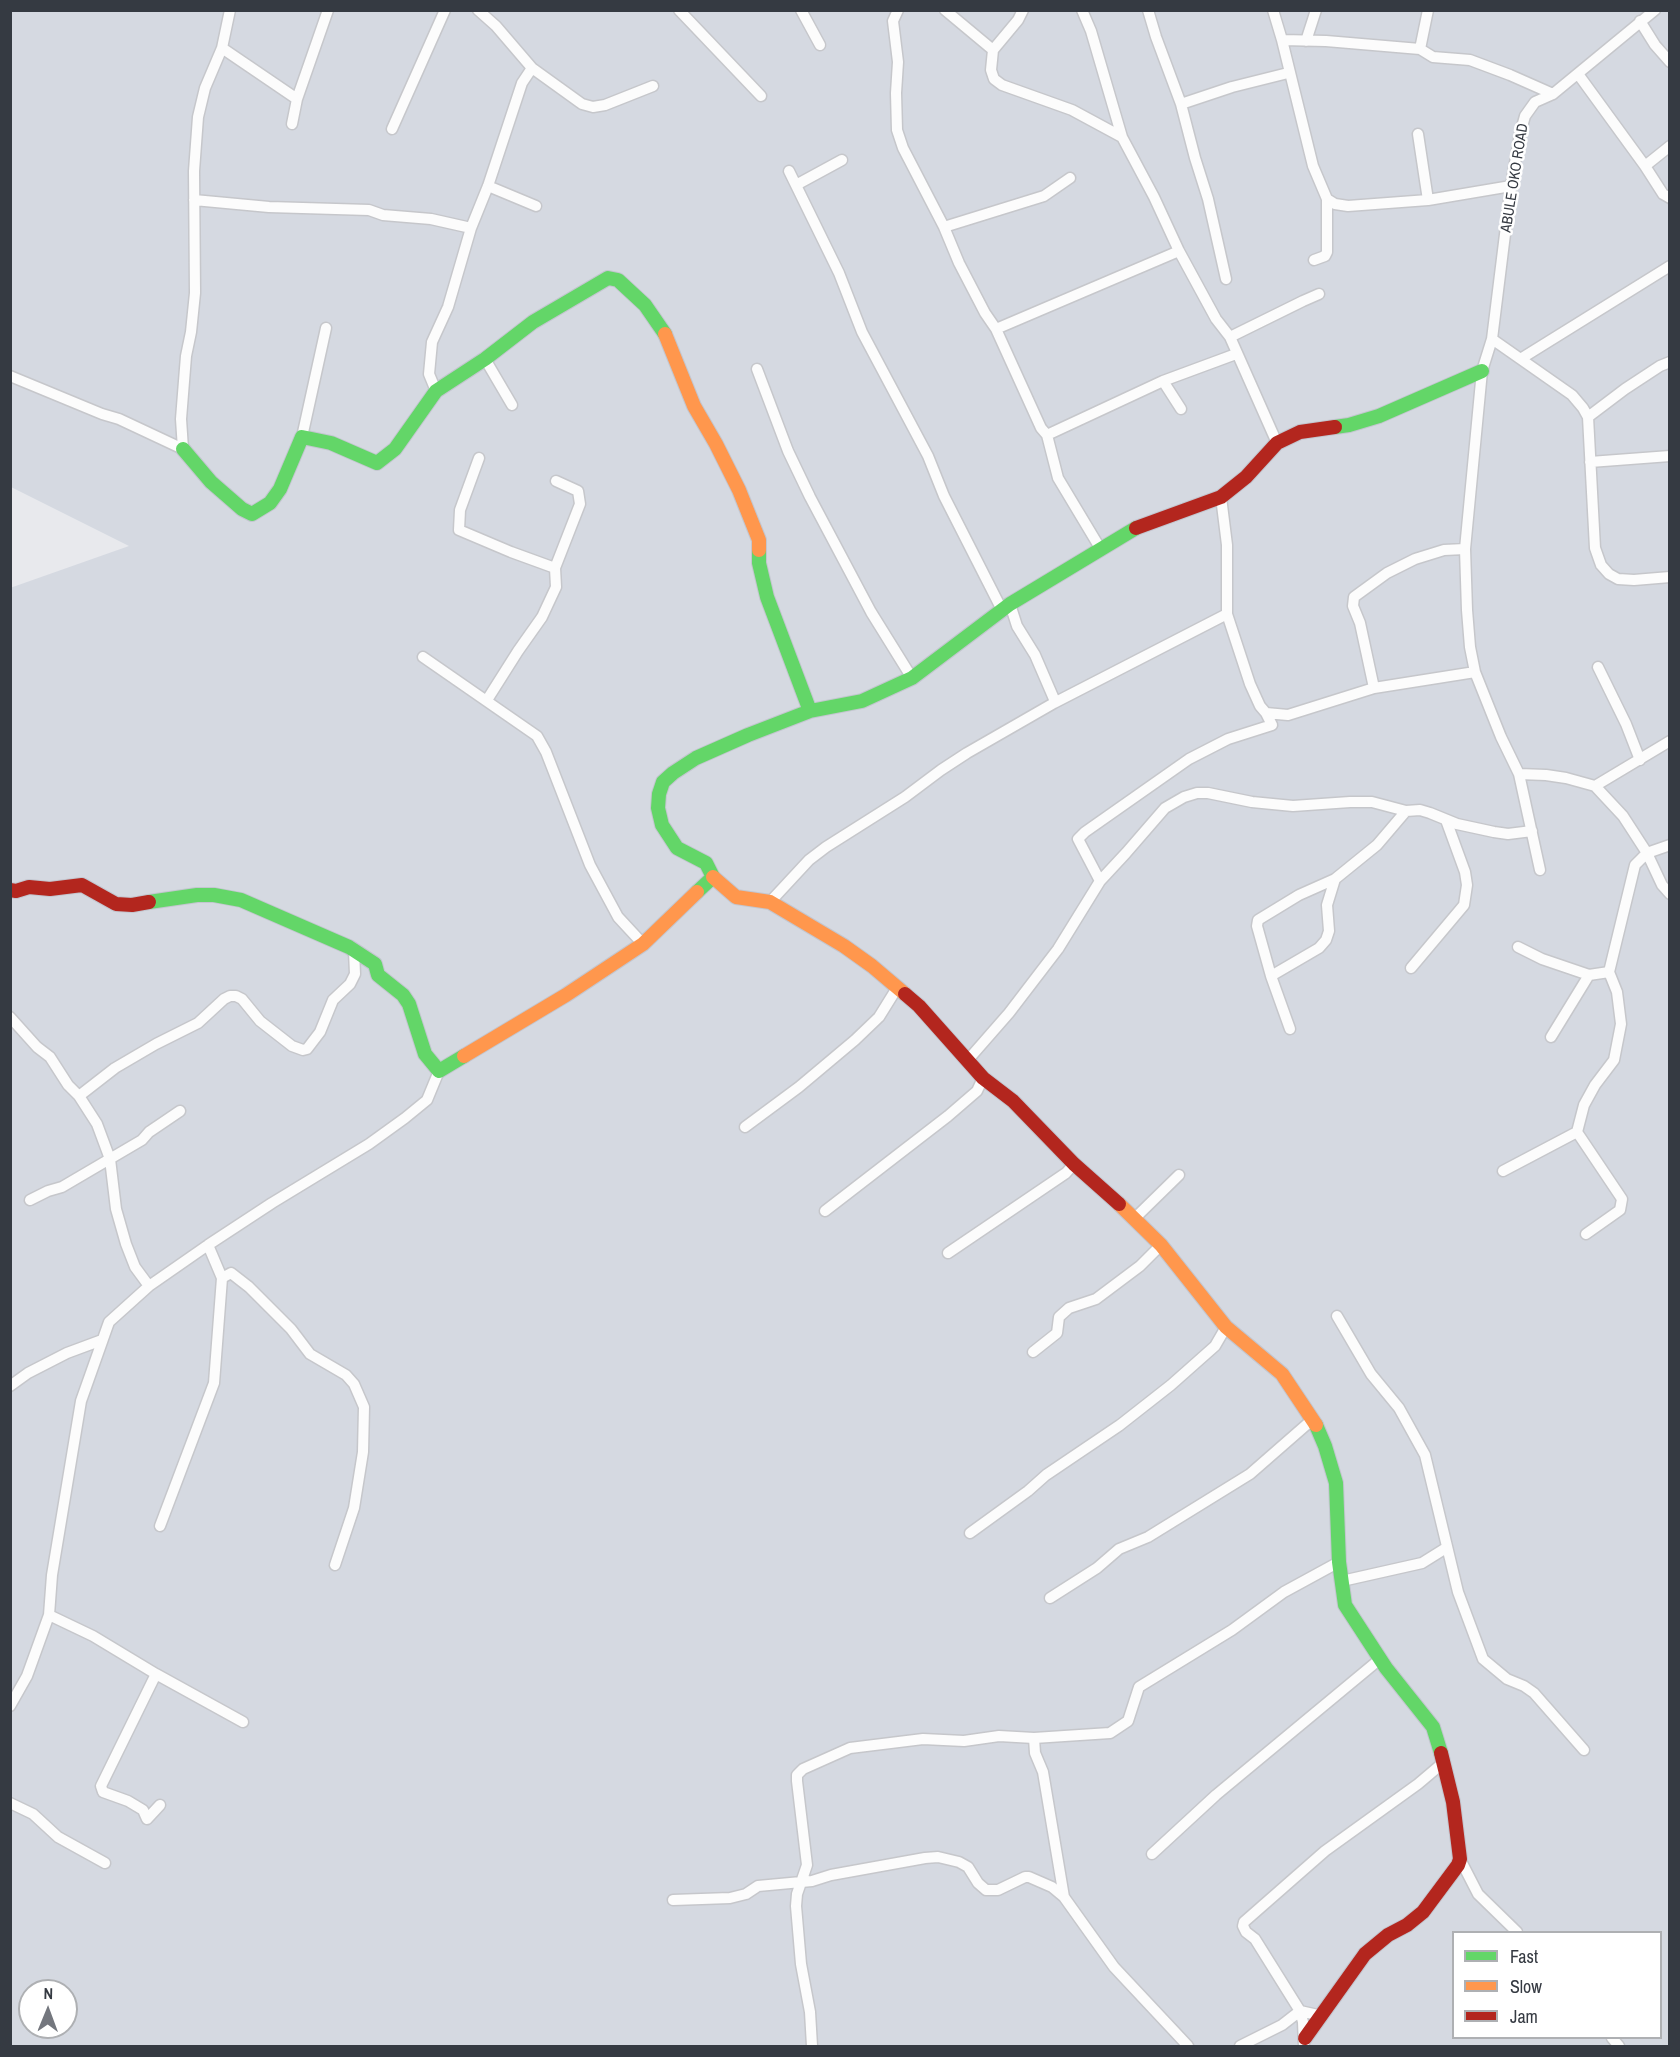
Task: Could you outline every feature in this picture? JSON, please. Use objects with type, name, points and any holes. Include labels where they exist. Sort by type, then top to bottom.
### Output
[{"type":"street","points":[[183,449],[181,419],[186,356],[195,292],[194,171],[198,117],[205,88],[222,48],[230,10]]},
{"type":"street","points":[[292,124],[297,99],[328,10]]},
{"type":"street","points":[[392,129],[445,10]]},
{"type":"street","points":[[478,10],[496,26],[532,68],[582,104],[593,107],[605,105],[653,86]]},
{"type":"street","points":[[679,10],[761,96]]},
{"type":"street","points":[[801,10],[820,45]]},
{"type":"street","points":[[898,10],[892,21],[898,62],[897,130],[903,148],[944,227],[959,263],[996,329],[1041,428],[1047,435],[1058,478],[1100,548]]},
{"type":"street","points":[[945,10],[993,50]]},
{"type":"street","points":[[1023,10],[1018,20],[993,50],[991,70],[994,79],[1002,85],[1072,110],[1122,137]]},
{"type":"street","points":[[1082,10],[1091,30],[1122,137],[1179,251],[1216,319],[1230,337],[1277,442]]},
{"type":"street","points":[[1148,10],[1155,37],[1181,104],[1208,199],[1226,279]]},
{"type":"street","points":[[1273,10],[1313,166],[1327,199],[1327,252],[1325,256],[1314,260]]},
{"type":"street","points":[[1306,40],[1317,10]]},
{"type":"street","points":[[1420,49],[1428,10]]},
{"type":"street","name":"ABULE OKO ROAD","points":[[1539,870],[1520,774],[1501,737],[1475,672],[1470,647],[1465,549],[1482,371],[1492,339],[1511,186],[1525,116],[1535,102],[1553,94],[1636,20],[1655,10]]},
{"type":"street","points":[[1636,20],[1670,62]]},
{"type":"street","points":[[1282,40],[1420,49],[1433,57],[1470,60],[1553,94]]},
{"type":"street","points":[[222,48],[297,99]]},
{"type":"street","points":[[436,391],[429,374],[432,342],[448,307],[471,228],[488,186],[522,83],[532,68]]},
{"type":"street","points":[[1181,104],[1232,87],[1288,73]]},
{"type":"street","points":[[1578,74],[1663,194],[1670,198]]},
{"type":"street","points":[[1418,134],[1428,200]]},
{"type":"street","points":[[1645,166],[1670,146]]},
{"type":"street","points":[[796,185],[842,160]]},
{"type":"street","points":[[789,171],[840,273],[862,332],[928,456],[944,496],[1035,655],[1054,699],[1054,704]]},
{"type":"street","points":[[944,227],[1044,196],[1070,178]]},
{"type":"street","points":[[488,186],[536,206]]},
{"type":"street","points":[[1327,199],[1335,204],[1348,206],[1428,200],[1511,186]]},
{"type":"street","points":[[194,200],[268,207],[369,210],[383,215],[430,219],[471,228]]},
{"type":"street","points":[[996,329],[1179,251]]},
{"type":"street","points":[[1522,358],[1670,266]]},
{"type":"street","points":[[302,437],[331,442],[377,463],[395,448],[436,391],[485,359],[533,322],[608,278],[618,280],[645,305],[666,335],[694,406],[724,459],[759,540],[759,563],[767,597],[810,711]]},
{"type":"street","points":[[1230,337],[1319,294]]},
{"type":"street","points":[[10,376],[119,419],[183,449],[211,482],[242,509],[252,514],[270,503],[280,489],[302,437],[326,328]]},
{"type":"street","points":[[1492,339],[1572,395],[1588,417],[1595,548],[1601,565],[1609,574],[1618,579],[1670,577]]},
{"type":"street","points":[[1047,435],[1163,381],[1236,354]]},
{"type":"street","points":[[485,359],[512,405]]},
{"type":"street","points":[[1588,417],[1660,366],[1670,362]]},
{"type":"street","points":[[758,369],[788,452],[810,497],[871,612],[912,678]]},
{"type":"street","points":[[1482,371],[1379,416],[1349,425],[1300,432],[1277,442],[1246,477],[1221,497],[1141,525],[1100,548],[1006,607],[912,678],[862,701],[810,711],[696,758],[663,782],[658,808],[662,825],[677,848],[706,863],[713,878],[736,897],[770,902],[844,946],[920,1006],[983,1078],[1013,1101],[1074,1164],[1135,1218],[1161,1245],[1226,1327],[1282,1374],[1313,1419],[1325,1446],[1336,1483],[1339,1562],[1345,1605],[1380,1659],[1432,1727],[1444,1762],[1453,1802],[1460,1859],[1478,1894],[1516,1931]]},
{"type":"street","points":[[1163,381],[1181,409]]},
{"type":"street","points":[[1590,462],[1670,456]]},
{"type":"street","points":[[479,458],[460,510],[459,530],[555,568]]},
{"type":"street","points":[[487,700],[542,617],[556,586],[555,568],[580,504],[578,491],[556,481]]},
{"type":"street","points":[[1100,881],[1078,839],[1085,832],[1189,759],[1228,740],[1272,725],[1250,684],[1227,614],[1227,545],[1221,497]]},
{"type":"street","points":[[1374,688],[1360,623],[1353,606],[1354,597],[1387,573],[1415,559],[1444,550],[1465,549]]},
{"type":"street","points":[[770,902],[809,860],[826,847],[905,797],[958,759],[1054,704],[1227,614]]},
{"type":"street","points":[[423,657],[537,736],[546,752],[590,865],[618,917],[643,944]]},
{"type":"street","points":[[1598,667],[1626,724],[1640,760]]},
{"type":"street","points":[[1266,713],[1288,716],[1374,688],[1475,672]]},
{"type":"street","points":[[1595,786],[1670,741]]},
{"type":"street","points":[[1520,774],[1566,778],[1595,786],[1623,816],[1647,853],[1662,885],[1670,894]]},
{"type":"street","points":[[967,1061],[1010,1013],[1058,949],[1100,881],[1165,808],[1184,797],[1197,793],[1208,793],[1252,802],[1293,806],[1372,802],[1406,811],[1420,810],[1446,820],[1494,832],[1508,834],[1532,831]]},
{"type":"street","points":[[1290,1029],[1271,976],[1257,927],[1258,920],[1299,895],[1335,879],[1377,845],[1406,811]]},
{"type":"street","points":[[1411,968],[1464,905],[1467,885],[1465,872],[1446,820]]},
{"type":"street","points":[[1503,1171],[1577,1132],[1584,1105],[1595,1085],[1609,1068],[1618,1046],[1621,1024],[1617,992],[1609,972],[1635,865],[1647,853],[1670,845]]},
{"type":"street","points":[[10,1706],[27,1676],[49,1615],[52,1575],[81,1401],[110,1322],[149,1286],[208,1245],[369,1144],[405,1118],[427,1100],[439,1071],[566,995],[643,944],[713,878]]},
{"type":"street","points":[[1271,976],[1319,948],[1326,940],[1329,931],[1327,905],[1335,879]]},
{"type":"street","points":[[10,890],[82,885],[116,904],[132,905],[197,895],[225,897],[261,908],[349,947],[375,964],[378,975],[403,995],[409,1004],[425,1054],[439,1071]]},
{"type":"street","points":[[1518,947],[1542,959],[1588,975],[1609,972]]},
{"type":"street","points":[[79,1096],[115,1068],[198,1023],[230,996],[242,999],[268,1029],[292,1046],[307,1049],[320,1032],[333,1000],[350,984],[355,974],[354,951]]},
{"type":"street","points":[[1551,1037],[1588,975]]},
{"type":"street","points":[[745,1127],[799,1087],[855,1040],[879,1017],[897,988]]},
{"type":"street","points":[[10,1017],[50,1058],[97,1124],[110,1159],[116,1209],[126,1244],[135,1267],[149,1286]]},
{"type":"street","points":[[825,1211],[948,1116],[977,1091],[983,1078]]},
{"type":"street","points":[[30,1200],[62,1187],[110,1159],[142,1140],[149,1132],[180,1111]]},
{"type":"street","points":[[1577,1132],[1622,1199],[1620,1210],[1586,1234]]},
{"type":"street","points":[[948,1253],[1066,1173],[1074,1164]]},
{"type":"street","points":[[1135,1218],[1179,1175]]},
{"type":"street","points":[[160,1526],[214,1383],[222,1278],[208,1245]]},
{"type":"street","points":[[1033,1352],[1057,1333],[1059,1317],[1069,1308],[1096,1299],[1140,1266],[1161,1245]]},
{"type":"street","points":[[222,1278],[231,1273],[249,1287],[291,1329],[310,1354],[346,1375],[354,1384],[364,1407],[363,1452],[354,1508],[335,1565]]},
{"type":"street","points":[[1337,1316],[1371,1374],[1399,1408],[1425,1455],[1458,1592],[1483,1659],[1507,1679],[1534,1693],[1584,1750]]},
{"type":"street","points":[[970,1533],[1171,1385],[1215,1346],[1226,1327]]},
{"type":"street","points":[[10,1386],[28,1373],[67,1353],[102,1340]]},
{"type":"street","points":[[1050,1598],[1097,1568],[1119,1549],[1148,1537],[1250,1474],[1313,1419]]},
{"type":"street","points":[[1342,1581],[1422,1563],[1446,1548]]},
{"type":"street","points":[[812,2046],[810,2012],[801,1964],[796,1906],[797,1894],[807,1864],[797,1781],[797,1775],[803,1769],[850,1748],[923,1739],[964,1741],[999,1736],[1034,1738],[1110,1733],[1128,1721],[1139,1687],[1232,1630],[1284,1592],[1339,1562]]},
{"type":"street","points":[[49,1615],[93,1636],[243,1722]]},
{"type":"street","points":[[1152,1854],[1216,1795],[1380,1659]]},
{"type":"street","points":[[156,1674],[101,1786],[103,1792],[128,1800],[142,1810],[147,1819],[160,1805]]},
{"type":"street","points":[[1034,1738],[1035,1753],[1043,1772],[1064,1897]]},
{"type":"street","points":[[1304,2042],[1300,2011],[1255,1939],[1246,1932],[1244,1922],[1326,1851],[1418,1784],[1444,1762]]},
{"type":"street","points":[[10,1803],[33,1814],[58,1837],[105,1863]]},
{"type":"street","points":[[673,1900],[706,1901],[730,1898],[746,1894],[758,1886],[802,1881],[905,1861],[939,1857],[959,1862],[968,1868],[986,1890],[998,1890],[1029,1877],[1052,1887],[1064,1897],[1114,1967],[1188,2046]]},
{"type":"street","points":[[1304,2042],[1365,1954],[1388,1935],[1407,1925],[1423,1912],[1458,1866],[1460,1859]]},
{"type":"street","points":[[1300,2011],[1322,2016]]},
{"type":"street","points":[[1240,2046],[1282,2025],[1300,2011]]},
{"type":"shaded area","points":[[11,11],[1669,11],[1669,2046],[11,2046],[10,588],[129,546],[11,487]]},
{"type":"traffic: fast","points":[[183,449],[211,482],[242,509],[252,514],[270,503],[280,489],[302,437],[331,443],[377,463],[395,449],[436,391],[485,359],[533,322],[608,278],[618,280],[645,305],[665,334]]},
{"type":"traffic: fast","points":[[1335,427],[1379,416],[1482,371]]},
{"type":"traffic: fast","points":[[697,892],[713,877],[706,863],[677,848],[662,825],[658,808],[663,782],[673,773],[696,758],[748,735],[810,711],[862,701],[912,678],[1010,604],[1136,528]]},
{"type":"traffic: fast","points":[[759,550],[759,563],[767,597],[810,711]]},
{"type":"traffic: fast","points":[[149,902],[197,895],[214,895],[241,900],[349,947],[375,964],[378,975],[403,995],[409,1004],[425,1054],[439,1071],[464,1056]]},
{"type":"traffic: fast","points":[[1316,1425],[1336,1483],[1339,1562],[1345,1605],[1386,1668],[1433,1727],[1441,1753]]},
{"type":"traffic: slow","points":[[665,334],[694,406],[739,490],[759,540],[759,550]]},
{"type":"traffic: slow","points":[[713,877],[736,897],[770,902],[844,946],[905,994]]},
{"type":"traffic: slow","points":[[464,1056],[566,995],[643,944],[697,892]]},
{"type":"traffic: slow","points":[[1119,1204],[1161,1245],[1226,1327],[1282,1374],[1316,1425]]},
{"type":"traffic: jam","points":[[1136,528],[1221,497],[1246,477],[1277,443],[1300,432],[1335,427]]},
{"type":"traffic: jam","points":[[10,890],[82,885],[116,904],[132,905],[149,902]]},
{"type":"traffic: jam","points":[[905,994],[919,1006],[983,1078],[1013,1101],[1074,1164],[1119,1204]]},
{"type":"traffic: jam","points":[[1305,2038],[1365,1954],[1388,1935],[1407,1925],[1423,1912],[1458,1865],[1460,1859],[1453,1802],[1441,1753]]}]
